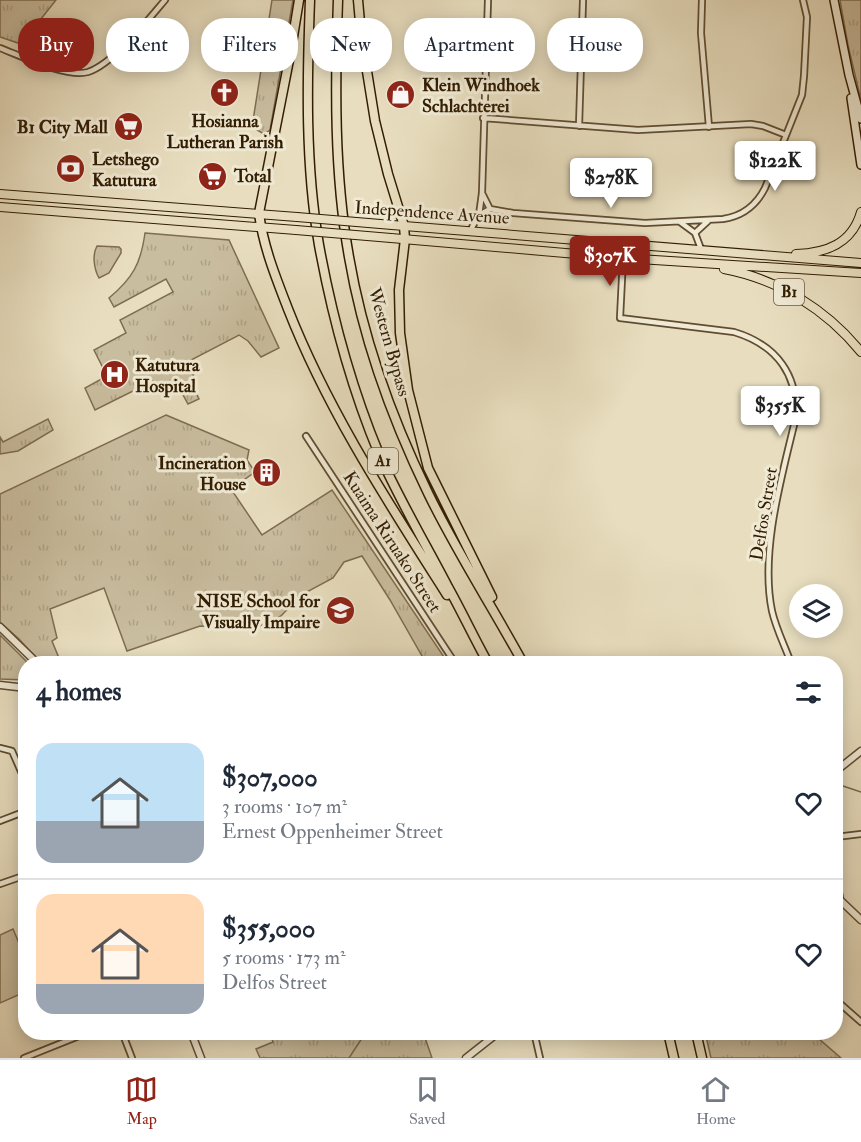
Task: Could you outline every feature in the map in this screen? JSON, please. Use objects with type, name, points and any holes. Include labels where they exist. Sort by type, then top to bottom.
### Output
[{"type":"highway","points":[[299,0],[259,213],[261,228],[279,287],[325,393],[364,462],[472,636]]},
{"type":"highway","name":"A1","points":[[310,0],[309,139],[312,193],[319,244],[336,327],[350,374],[383,461],[484,656]]},
{"type":"highway","name":"Western Bypass","points":[[338,0],[336,110],[340,190],[349,258],[366,333],[392,411],[428,492],[519,656]]},
{"type":"highway","points":[[358,0],[375,121],[404,226],[405,239],[399,290],[400,333],[408,390],[428,468],[498,609],[502,626]]},
{"type":"highway","points":[[670,1040],[674,1058]]},
{"type":"highway","points":[[698,1040],[702,1058]]},
{"type":"main road","points":[[834,0],[849,75],[861,165]]},
{"type":"main road","points":[[849,75],[861,119]]},
{"type":"main road","name":"Independence Avenue","points":[[0,194],[861,263]]},
{"type":"main road","name":"Independence Avenue","points":[[0,207],[624,258],[861,273]]},
{"type":"main road","points":[[767,255],[806,253],[833,248],[852,232],[861,212]]},
{"type":"main road","name":"B1","points":[[698,263],[731,270],[783,288],[822,313],[861,352]]},
{"type":"street","points":[[0,48],[60,69],[71,72],[88,72],[119,51],[165,0]]},
{"type":"street","points":[[470,231],[479,215],[482,193],[488,0]]},
{"type":"street","points":[[579,126],[584,0]]},
{"type":"street","points":[[702,0],[701,33],[709,127]]},
{"type":"street","points":[[479,215],[490,209],[620,222],[680,222],[736,217],[744,213],[757,202],[765,188],[802,95],[807,17],[803,0]]},
{"type":"street","points":[[483,118],[638,130],[751,124],[786,135]]},
{"type":"street","points":[[482,193],[490,209]]},
{"type":"street","points":[[695,234],[704,223],[710,220]]},
{"type":"street","points":[[680,222],[695,234],[701,249]]},
{"type":"street","name":"Delfos Street","points":[[624,258],[620,318],[741,334],[760,342],[772,352],[786,370],[795,394],[796,406],[770,549],[769,580],[773,613],[788,656]]},
{"type":"street","name":"Kuaima Riruako Street","points":[[306,436],[450,656]]},
{"type":"street","points":[[0,627],[30,656]]},
{"type":"street","points":[[0,685],[18,687]]},
{"type":"street","points":[[0,748],[12,751],[18,765]]},
{"type":"street","points":[[843,765],[861,752]]},
{"type":"street","points":[[0,821],[18,814]]},
{"type":"street","points":[[843,836],[861,834]]},
{"type":"street","points":[[0,884],[18,877]]},
{"type":"street","points":[[843,907],[861,920]]},
{"type":"street","points":[[843,1005],[861,1022]]},
{"type":"street","points":[[24,1058],[69,1040]]},
{"type":"street","points":[[125,1040],[132,1058]]},
{"type":"street","points":[[194,1040],[201,1058]]},
{"type":"street","points":[[466,1058],[489,1040]]},
{"type":"street","points":[[536,1040],[540,1058]]},
{"type":"green space","points":[[0,0],[56,0],[42,18],[18,18],[18,43],[0,37]]},
{"type":"green space","points":[[272,0],[293,0],[290,18],[269,18]]},
{"type":"green space","points":[[840,0],[861,0],[861,100],[848,45]]},
{"type":"green space","points":[[261,72],[280,72],[270,130],[264,134],[252,127]]},
{"type":"green space","points":[[145,233],[229,240],[279,348],[261,357],[248,341],[239,335],[191,360],[198,372],[193,374],[194,378],[190,380],[199,399],[188,404],[177,384],[160,393],[153,381],[95,410],[85,388],[107,376],[94,350],[126,333],[120,320],[173,292],[166,279],[114,307],[109,298],[130,277],[141,253]]},
{"type":"green space","points":[[97,246],[121,249],[109,273],[99,278],[94,262]]},
{"type":"green space","points":[[166,415],[249,450],[247,460],[255,472],[231,489],[262,535],[332,490],[443,656],[422,656],[362,556],[344,562],[333,578],[301,595],[281,616],[269,623],[260,626],[232,623],[215,627],[200,626],[127,651],[104,588],[50,609],[57,638],[52,641],[58,656],[35,656],[0,622],[0,494]]},
{"type":"green space","points":[[48,419],[53,430],[18,451],[0,454],[0,437],[3,442]]},
{"type":"green space","points":[[0,635],[21,656],[18,656],[18,680],[0,679]]},
{"type":"green space","points":[[13,929],[18,941],[18,995],[0,1003],[0,935]]},
{"type":"green space","points":[[272,1040],[426,1040],[432,1058],[260,1058],[256,1049],[273,1042]]},
{"type":"green space","points":[[707,1040],[820,1040],[841,1058],[711,1058]]},
{"type":"waterway","points":[[843,786],[861,792]]},
{"type":"waterway","points":[[349,1058],[361,1040]]},
{"type":"place","name":"Hosianna Lutheran Parish","points":[[225,92]]},
{"type":"place","name":"Klein Windhoek Schlachterei","points":[[401,95]]},
{"type":"place","name":"B1 City Mall","points":[[129,127]]},
{"type":"place","name":"Letshego Katutura","points":[[71,169]]},
{"type":"place","name":"Total","points":[[213,176]]},
{"type":"place","name":"Katutura Hospital","points":[[114,375]]},
{"type":"place","name":"Incineration House","points":[[267,473]]},
{"type":"place","name":"NISE School for Visually Impaire","points":[[341,611]]}]
